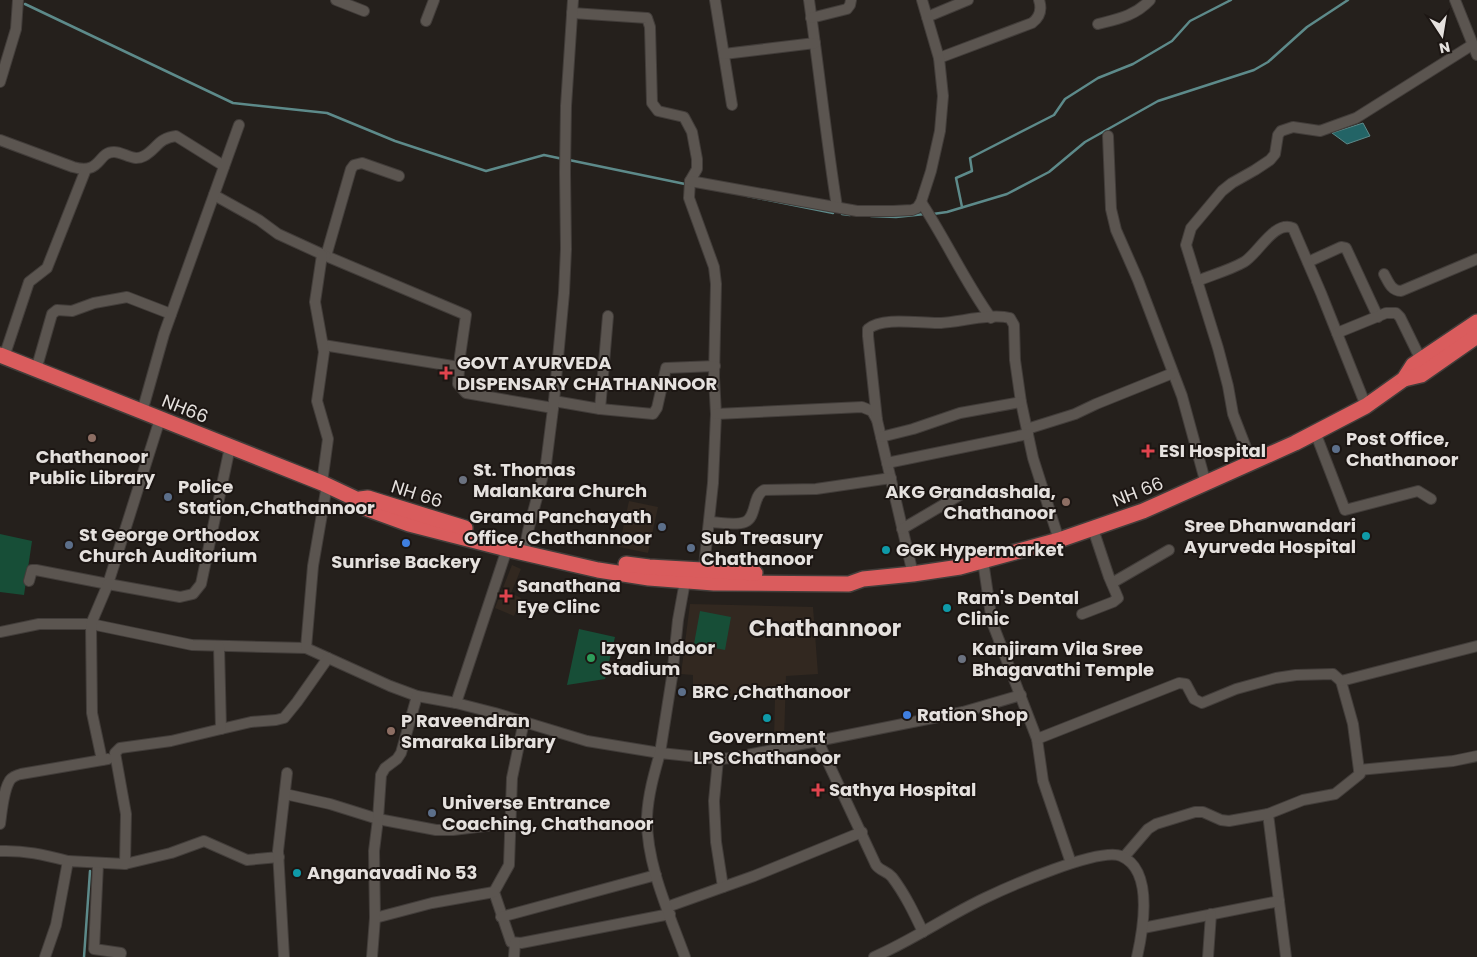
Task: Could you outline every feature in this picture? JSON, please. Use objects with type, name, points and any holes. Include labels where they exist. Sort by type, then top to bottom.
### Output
[{"type":"highway","name":"NH 66","points":[[356,499],[368,498],[525,549],[686,576],[703,577],[739,573],[850,575],[864,579],[960,567],[1093,529],[1143,511],[1252,463],[1366,406],[1404,379],[1413,365],[1477,322]]},
{"type":"highway","name":"NH 66","points":[[1404,379],[1421,375],[1477,336]]},
{"type":"highway","name":"NH66","points":[[2,356],[325,484],[356,499]]},
{"type":"highway","name":"NH 66","points":[[356,499],[365,508],[410,524],[507,549],[525,549]]},
{"type":"street","points":[[0,82],[16,29],[18,0]]},
{"type":"street","points":[[336,0],[364,12]]},
{"type":"street","points":[[426,21],[434,0]]},
{"type":"street","points":[[525,549],[546,464],[553,404],[566,249],[566,106],[573,0]]},
{"type":"street","points":[[715,0],[732,105]]},
{"type":"street","points":[[809,0],[827,146],[837,207]]},
{"type":"street","points":[[811,18],[847,9],[850,5],[850,0]]},
{"type":"street","points":[[690,181],[857,211],[915,209],[921,202],[931,171],[940,131],[943,96],[939,58],[922,0]]},
{"type":"street","points":[[927,17],[968,0]]},
{"type":"street","points":[[939,58],[1032,23],[1039,16],[1041,7],[1039,0]]},
{"type":"street","points":[[1098,24],[1127,17],[1138,11],[1150,0]]},
{"type":"street","points":[[1252,463],[1233,414],[1218,348],[1186,245],[1191,228],[1222,191],[1270,160],[1274,154],[1278,135],[1281,131],[1293,127],[1320,131],[1356,118],[1475,50],[1455,0]]},
{"type":"street","points":[[572,13],[647,18],[650,27],[652,103],[658,111],[684,117],[692,132],[697,168],[690,181],[689,198],[712,261],[716,279],[714,366],[716,414],[713,483],[703,577]]},
{"type":"street","points":[[724,54],[815,43]]},
{"type":"street","points":[[142,412],[171,314],[239,125]]},
{"type":"street","points":[[0,140],[73,167],[86,169],[97,165],[109,153],[114,152],[134,158],[145,156],[160,141],[176,136],[224,166]]},
{"type":"street","points":[[1108,136],[1111,209],[1116,230],[1138,280],[1182,396],[1206,484]]},
{"type":"street","points":[[306,648],[313,566],[325,484],[328,439],[318,401],[323,364],[323,345],[315,302],[324,255],[351,168],[354,164],[362,163],[399,176]]},
{"type":"street","points":[[2,356],[30,282],[47,268],[86,169]]},
{"type":"street","points":[[214,195],[260,220],[278,234],[466,315],[458,384],[466,393],[653,414],[657,408],[666,368],[714,366]]},
{"type":"street","points":[[921,202],[976,297],[992,318]]},
{"type":"street","points":[[1196,281],[1242,263],[1250,258],[1275,231],[1290,226],[1295,231],[1366,406]]},
{"type":"street","points":[[1308,262],[1341,247],[1346,248],[1378,316]]},
{"type":"street","points":[[1384,274],[1392,287],[1401,291],[1477,259]]},
{"type":"street","points":[[36,370],[52,314],[57,310],[72,310],[94,303],[127,297],[171,314]]},
{"type":"street","points":[[1337,333],[1392,312],[1398,314],[1421,360]]},
{"type":"street","points":[[600,409],[608,316]]},
{"type":"street","points":[[913,574],[878,420],[868,336],[868,329],[872,326],[898,322],[940,323],[1006,317],[1013,320],[1015,360],[1027,432],[1033,458],[1059,540]]},
{"type":"street","points":[[323,345],[459,367]]},
{"type":"street","points":[[887,463],[1027,432],[1173,373]]},
{"type":"street","points":[[881,437],[912,430],[960,412],[1021,402]]},
{"type":"street","points":[[716,414],[862,407],[872,411],[878,420]]},
{"type":"street","points":[[102,760],[92,713],[92,624],[108,584],[160,419]]},
{"type":"street","points":[[1315,432],[1345,510],[1418,491],[1431,498]]},
{"type":"street","points":[[29,581],[32,570],[36,570],[180,597],[188,596],[197,590],[209,549],[230,447]]},
{"type":"street","points":[[709,522],[738,523],[747,521],[752,515],[757,496],[764,490],[816,490],[891,478]]},
{"type":"street","points":[[902,529],[965,492]]},
{"type":"street","points":[[1082,614],[1118,598],[1093,529]]},
{"type":"street","points":[[456,703],[507,549]]},
{"type":"street","points":[[1112,583],[1169,550]]},
{"type":"street","points":[[983,561],[992,622],[1036,738],[1043,781],[1071,863]]},
{"type":"street","points":[[685,957],[652,862],[647,817],[650,786],[660,753],[672,677],[678,620],[686,576]]},
{"type":"street","points":[[0,632],[39,624],[92,624],[192,645],[306,648],[390,686],[417,696],[456,703],[587,740],[660,753],[718,759],[758,754],[963,712],[1020,695]]},
{"type":"street","points":[[220,646],[222,729]]},
{"type":"street","points":[[1342,681],[1477,646]]},
{"type":"street","points":[[125,864],[126,814],[115,753],[120,748],[171,741],[251,722],[284,718],[328,658]]},
{"type":"street","points":[[1036,738],[1179,683],[1186,684],[1193,698],[1201,703],[1236,689],[1276,678],[1296,675],[1333,674],[1342,681],[1353,724],[1360,774],[1335,794],[1303,800],[1268,814],[1221,820],[1203,812],[1187,814],[1156,824],[1148,829],[1124,857]]},
{"type":"street","points":[[372,957],[375,918],[374,851],[381,775],[384,768],[397,759],[400,753],[417,696]]},
{"type":"street","points":[[524,721],[512,778],[508,865],[494,892],[508,940],[515,944],[669,910],[862,832]]},
{"type":"street","points":[[818,741],[876,865],[890,875],[910,905],[923,932]]},
{"type":"street","points":[[1359,770],[1453,761],[1477,756]]},
{"type":"street","points":[[0,824],[6,789],[13,776],[116,757]]},
{"type":"street","points":[[718,759],[714,810],[716,842],[723,887]]},
{"type":"street","points":[[284,957],[278,857],[288,773]]},
{"type":"street","points":[[285,794],[330,804],[378,819],[436,830],[453,830],[510,823]]},
{"type":"street","points":[[1268,814],[1286,957]]},
{"type":"street","points":[[0,851],[19,850],[36,852],[68,861],[125,864],[171,853],[204,841],[247,860],[278,857]]},
{"type":"street","points":[[874,957],[984,898],[1071,863],[1112,854],[1124,857],[1136,868],[1142,880],[1143,928],[1137,957]]},
{"type":"street","points":[[45,957],[56,925],[68,861]]},
{"type":"street","points":[[98,864],[94,949],[120,953],[120,957]]},
{"type":"street","points":[[501,917],[656,875]]},
{"type":"street","points":[[375,918],[432,903],[494,892]]},
{"type":"street","points":[[1143,928],[1279,901]]},
{"type":"street","points":[[1208,957],[1211,914]]},
{"type":"street","points":[[514,957],[515,944]]},
{"type":"shaded area","points":[[629,501],[658,507],[648,553],[619,547]]},
{"type":"shaded area","points":[[512,565],[521,569],[511,593],[521,598],[514,616],[495,608]]},
{"type":"shaded area","points":[[690,604],[813,607],[818,674],[786,676],[784,740],[774,740],[775,698],[693,696],[693,675],[681,674]]},
{"type":"green space","points":[[0,534],[32,541],[24,595],[0,592]]},
{"type":"green space","points":[[700,611],[731,617],[725,650],[694,644]]},
{"type":"green space","name":"Izyan Indoor Stadium","points":[[579,629],[615,637],[605,679],[567,685]]},
{"type":"water","points":[[1363,123],[1370,136],[1347,144],[1332,133]]},
{"type":"waterway","points":[[962,207],[956,178],[972,171],[970,158],[1054,115],[1065,99],[1098,78],[1133,64],[1172,41],[1190,21],[1231,0]]},
{"type":"waterway","points":[[933,214],[947,212],[1007,194],[1049,172],[1085,142],[1158,101],[1254,70],[1268,62],[1307,27],[1348,0]]},
{"type":"waterway","points":[[25,4],[233,103],[327,113],[395,141],[486,171],[544,155],[563,159]]},
{"type":"waterway","points":[[569,160],[685,184]]},
{"type":"waterway","points":[[748,196],[833,213]]},
{"type":"waterway","points":[[842,214],[850,215]]},
{"type":"waterway","points":[[871,216],[896,217],[925,214]]},
{"type":"waterway","points":[[84,957],[90,871]]},
{"type":"place","name":"GOVT AYURVEDA DISPENSARY CHATHANNOOR","points":[[446,373]]},
{"type":"place","name":"Chathanoor Public Library","points":[[92,438]]},
{"type":"place","name":"Post Office, Chathanoor","points":[[1336,449]]},
{"type":"place","name":"ESI Hospital","points":[[1148,451]]},
{"type":"place","name":"St. Thomas Malankara Church","points":[[463,480]]},
{"type":"place","name":"Police Station,Chathannoor","points":[[168,497]]},
{"type":"place","name":"AKG Grandashala, Chathanoor","points":[[1066,502]]},
{"type":"place","name":"Grama Panchayath Office, Chathannoor","points":[[662,527]]},
{"type":"place","name":"Sree Dhanwandari Ayurveda Hospital","points":[[1366,536]]},
{"type":"place","name":"Sunrise Backery","points":[[406,543]]},
{"type":"place","name":"St George Orthodox Church Auditorium","points":[[69,545]]},
{"type":"place","name":"Sub Treasury Chathanoor","points":[[691,548]]},
{"type":"place","name":"GGK Hypermarket","points":[[886,550]]},
{"type":"place","name":"Sanathana Eye Clinc","points":[[506,596]]},
{"type":"place","name":"Ram's Dental Clinic","points":[[947,608]]},
{"type":"place","name":"Izyan Indoor Stadium","points":[[591,658]]},
{"type":"place","name":"Kanjiram Vila Sree Bhagavathi Temple","points":[[962,659]]},
{"type":"place","name":"BRC ,Chathanoor","points":[[682,692]]},
{"type":"place","name":"Ration Shop","points":[[907,715]]},
{"type":"place","name":"Government LPS Chathanoor","points":[[767,718]]},
{"type":"place","name":"P Raveendran Smaraka Library","points":[[391,731]]},
{"type":"place","name":"Sathya Hospital","points":[[818,790]]},
{"type":"place","name":"Universe Entrance Coaching, Chathanoor","points":[[432,813]]},
{"type":"place","name":"Anganavadi No 53","points":[[297,873]]},
{"type":"district","name":"Chathannoor","points":[[825,628]]}]
